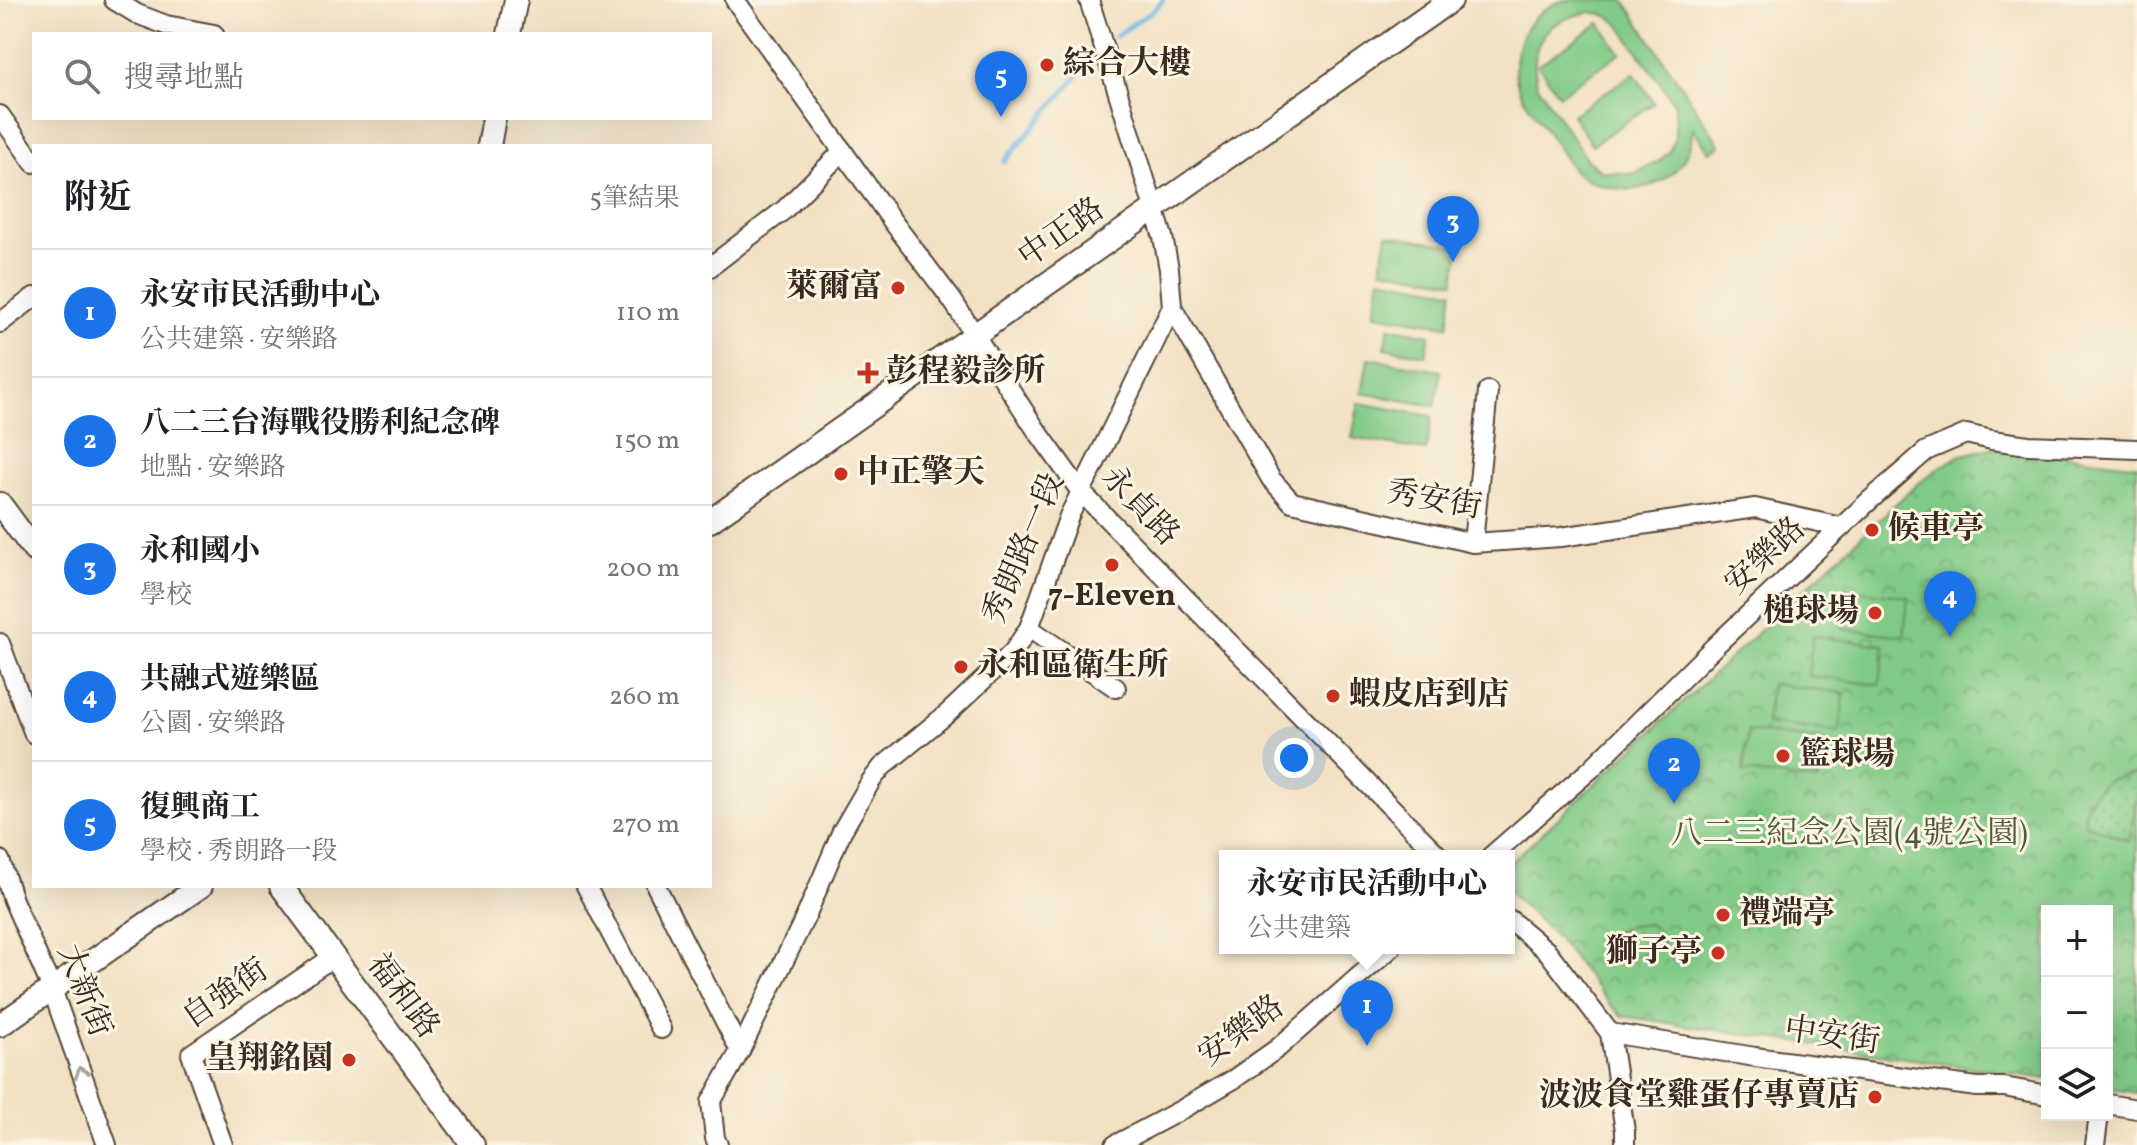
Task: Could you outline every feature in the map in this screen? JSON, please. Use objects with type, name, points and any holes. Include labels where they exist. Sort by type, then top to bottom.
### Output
[{"type":"street","points":[[114,0],[137,14],[166,25],[203,32]]},
{"type":"street","points":[[509,32],[516,0]]},
{"type":"street","name":"永貞路","points":[[735,0],[952,300],[1035,428],[1081,492],[1433,850]]},
{"type":"street","points":[[1089,0],[1155,208],[1169,269],[1172,307]]},
{"type":"street","name":"中正路","points":[[712,520],[1451,0]]},
{"type":"street","points":[[0,115],[32,160]]},
{"type":"street","points":[[489,144],[494,120]]},
{"type":"street","points":[[712,265],[784,210],[843,151]]},
{"type":"street","points":[[0,323],[32,299]]},
{"type":"street","name":"秀朗路一段","points":[[718,1145],[711,1102],[740,1051],[806,916],[842,831],[882,767],[948,713],[1013,652],[1029,628],[1069,516],[1172,307]]},
{"type":"street","name":"秀安街","points":[[1172,307],[1271,479],[1292,502],[1473,543],[1561,537],[1755,508],[1841,527]]},
{"type":"street","points":[[1473,543],[1488,391]]},
{"type":"street","name":"安樂路","points":[[1498,850],[1591,769],[1715,646],[1926,451],[1966,434],[2028,445],[2137,449]]},
{"type":"street","points":[[0,504],[32,547]]},
{"type":"street","points":[[1029,628],[1116,688]]},
{"type":"street","points":[[0,643],[32,729]]},
{"type":"street","name":"大新街","points":[[0,860],[13,900],[52,989],[107,1145]]},
{"type":"street","points":[[0,1025],[198,888]]},
{"type":"street","name":"福和路","points":[[282,888],[473,1145]]},
{"type":"street","points":[[587,888],[661,1029]]},
{"type":"street","points":[[657,888],[740,1051]]},
{"type":"street","points":[[1515,924],[1548,952],[1610,1033],[1625,1145]]},
{"type":"street","name":"安樂路","points":[[1115,1145],[1234,1079],[1278,1048],[1384,954]]},
{"type":"street","name":"自強街","points":[[223,1145],[191,1054],[333,957]]},
{"type":"street","name":"中安街","points":[[1610,1033],[1755,1057],[2041,1094]]},
{"type":"street","points":[[2113,1105],[2137,1109]]},
{"type":"street","points":[[2095,1145],[2098,1121]]},
{"type":"green space","points":[[1565,0],[1624,0],[1720,145],[1710,152],[1693,129],[1690,145],[1676,170],[1653,185],[1639,188],[1604,186],[1578,174],[1521,94],[1516,80],[1515,65],[1522,37],[1529,24],[1551,5]],"holes":[[[1590,12],[1605,15],[1618,23],[1675,104],[1675,137],[1669,152],[1658,162],[1632,174],[1601,171],[1588,161],[1537,84],[1535,55],[1544,34],[1562,20]]]},
{"type":"green space","points":[[1600,23],[1620,53],[1559,95],[1538,65]]},
{"type":"green space","points":[[1634,73],[1654,103],[1592,145],[1572,115]]},
{"type":"green space","points":[[1387,234],[1460,247],[1454,282],[1381,269]]},
{"type":"green space","points":[[1380,278],[1453,291],[1448,326],[1374,314]]},
{"type":"green space","points":[[1389,327],[1430,335],[1426,355],[1385,348]]},
{"type":"green space","points":[[1368,358],[1441,371],[1435,406],[1362,393]]},
{"type":"green space","points":[[1359,403],[1432,416],[1426,451],[1352,438]]},
{"type":"green space","name":"八二三紀念公園(4號公園)","points":[[1991,448],[2137,465],[2137,1093],[2113,1089],[2113,905],[2041,905],[2041,1078],[1622,1016],[1557,938],[1515,898],[1515,858],[1915,486],[1959,456]]},
{"type":"green space","name":"槌球場","points":[[1846,589],[1908,597],[1904,636],[1842,629]]},
{"type":"green space","name":"籃球場","points":[[1813,636],[1884,645],[1880,685],[1808,676]]},
{"type":"green space","name":"籃球場","points":[[1771,684],[1844,693],[1839,732],[1766,723]]},
{"type":"green space","name":"籃球場","points":[[1748,731],[1823,740],[1818,781],[1743,772]]},
{"type":"green space","points":[[2137,774],[2137,797],[2129,841],[2086,824],[2086,808],[2100,786],[2116,778]]},
{"type":"green space","points":[[1647,924],[1659,932],[1662,945],[1641,954],[1618,957],[1611,946],[1611,934],[1620,928]]},
{"type":"waterway","points":[[1116,36],[1163,0]]},
{"type":"waterway","points":[[1004,162],[1093,58]]},
{"type":"place","name":"綜合大樓","points":[[1047,65]]},
{"type":"place","name":"復興商工","points":[[1001,117]]},
{"type":"place","name":"永和國小","points":[[1453,262]]},
{"type":"place","name":"萊爾富","points":[[898,288]]},
{"type":"place","name":"彭程毅診所","points":[[868,373]]},
{"type":"place","name":"中正擎天","points":[[841,474]]},
{"type":"place","name":"候車亭","points":[[1872,530]]},
{"type":"place","name":"7-Eleven","points":[[1112,565]]},
{"type":"place","name":"槌球場","points":[[1875,613]]},
{"type":"place","name":"共融式遊樂區","points":[[1950,637]]},
{"type":"place","name":"永和區衛生所","points":[[961,667]]},
{"type":"place","name":"蝦皮店到店","points":[[1333,696]]},
{"type":"place","name":"籃球場","points":[[1783,756]]},
{"type":"place","name":"八二三台海戰役勝利紀念碑","points":[[1674,804]]},
{"type":"place","name":"禮端亭","points":[[1723,915]]},
{"type":"place","name":"獅子亭","points":[[1718,953]]},
{"type":"place","name":"永安市民活動中心","points":[[1367,1046]]},
{"type":"place","name":"皇翔銘園","points":[[349,1060]]},
{"type":"place","name":"波波食堂雞蛋仔專賣店","points":[[1875,1097]]}]
